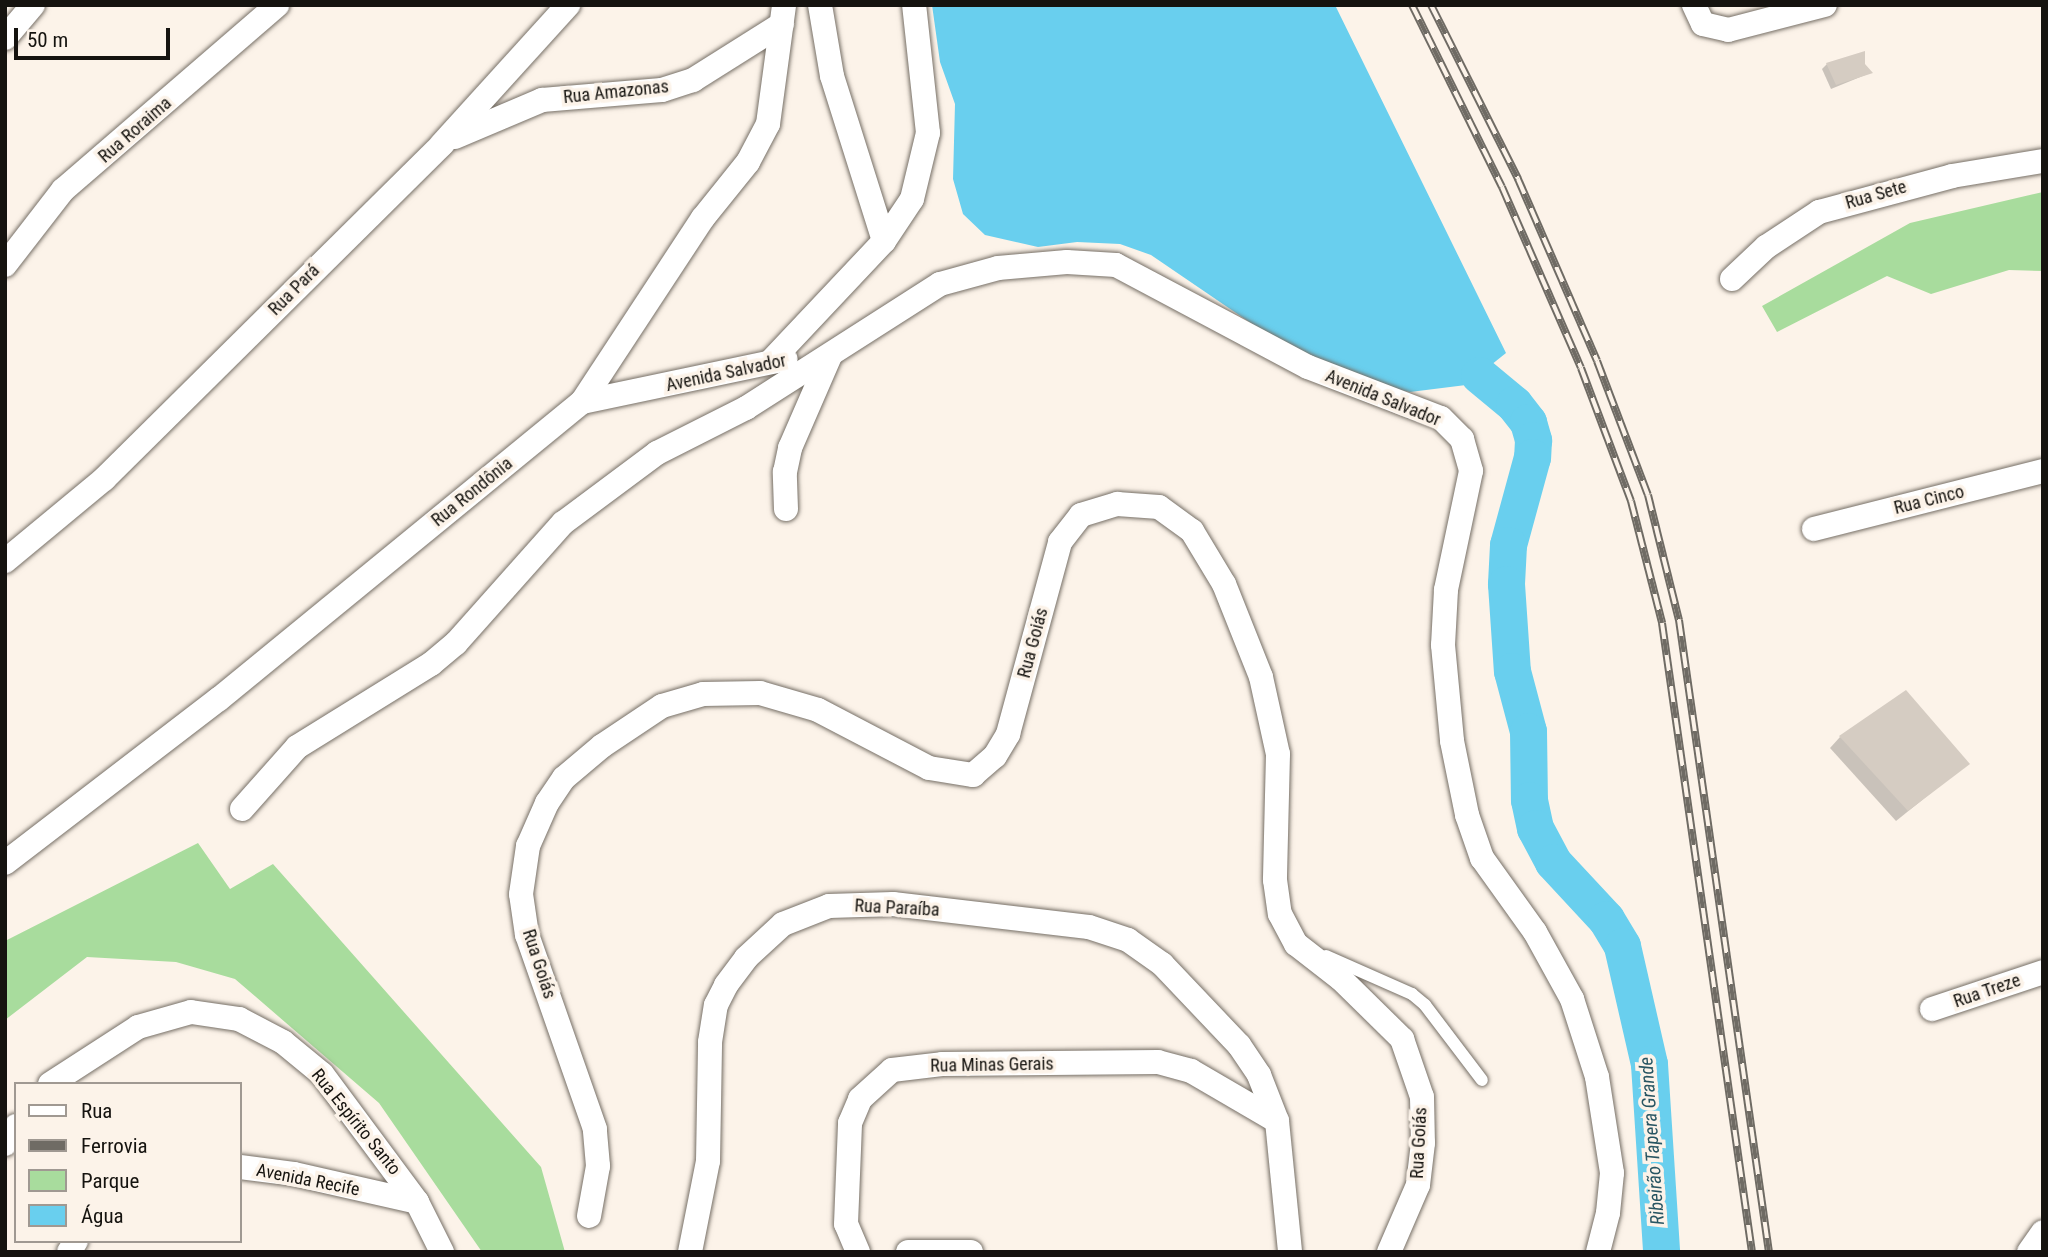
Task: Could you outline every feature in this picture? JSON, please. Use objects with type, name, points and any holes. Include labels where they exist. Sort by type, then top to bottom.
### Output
[{"type":"street","points":[[5,38],[33,5]]},
{"type":"street","name":"Rua Roraima","points":[[5,265],[63,190],[277,5]]},
{"type":"street","name":"Rua Pará","points":[[5,561],[104,479],[442,144],[568,5]]},
{"type":"street","points":[[820,5],[832,76],[884,241]]},
{"type":"street","points":[[772,360],[884,241],[912,199],[928,133],[914,5]]},
{"type":"street","points":[[1694,5],[1703,23],[1728,30],[1825,5]]},
{"type":"street","name":"Rua Amazonas","points":[[442,144],[541,100],[663,90],[693,80],[783,15]]},
{"type":"street","name":"Rua Rondônia","points":[[5,863],[219,699],[582,402],[703,218],[748,162],[768,124],[783,15]]},
{"type":"street","name":"Rua Sete","points":[[1732,279],[1766,247],[1819,212],[1952,176],[2043,162]]},
{"type":"street","name":"Avenida Salvador","points":[[582,402],[772,360],[830,356],[940,284],[998,268],[1067,262],[1116,265],[1308,368],[1440,418],[1462,439],[1471,471],[1446,590],[1443,645],[1452,741],[1467,815],[1482,858],[1535,932],[1572,999],[1597,1077],[1612,1173],[1598,1252]]},
{"type":"street","points":[[786,509],[785,471],[790,447],[830,356]]},
{"type":"street","points":[[242,809],[297,747],[431,664],[456,643],[563,523],[606,489],[657,453],[746,408],[830,356]]},
{"type":"street","name":"Rua Cinco","points":[[1814,529],[2043,471]]},
{"type":"street","name":"Rua Goiás","points":[[589,1216],[598,1166],[595,1129],[527,935],[521,894],[528,846],[547,803],[564,778],[662,706],[703,694],[760,692],[818,710],[929,768],[973,775],[995,756],[1008,734],[1060,541],[1081,515],[1117,504],[1159,507],[1192,531],[1224,584],[1261,677],[1278,754],[1275,880],[1280,914],[1296,944],[1341,979],[1402,1039],[1422,1097],[1418,1185],[1389,1252]]},
{"type":"street","name":"Rua Paraíba","points":[[690,1252],[708,1161],[710,1042],[716,1004],[746,958],[783,924],[829,905],[893,904],[1089,927],[1128,940],[1162,964],[1239,1045],[1259,1074],[1277,1121],[1290,1252]]},
{"type":"street","name":"Rua Treze","points":[[1932,1009],[2043,972]]},
{"type":"street","name":"Rua Espírito Santo","points":[[53,1082],[138,1027],[191,1012],[239,1019],[283,1042],[321,1074],[417,1202],[442,1252]]},
{"type":"street","name":"Rua Minas Gerais","points":[[858,1252],[846,1224],[850,1123],[860,1100],[892,1070],[942,1064],[1158,1062],[1191,1071],[1277,1121]]},
{"type":"street","name":"Avenida Recife","points":[[242,1167],[294,1174],[417,1202]]},
{"type":"street","points":[[2029,1252],[2043,1232]]},
{"type":"street","points":[[908,1252],[971,1252]]},
{"type":"lane","points":[[1296,944],[1412,994],[1482,1080]]},
{"type":"green space","points":[[2043,192],[2043,271],[2009,270],[1931,294],[1887,276],[1777,332],[1762,306],[1910,223]]},
{"type":"green space","points":[[198,843],[230,889],[273,864],[541,1167],[565,1252],[482,1252],[379,1103],[235,979],[176,962],[87,957],[5,1020],[5,941]]},
{"type":"water","points":[[932,5],[1335,5],[1506,353],[1466,385],[1410,392],[1367,384],[1289,349],[1151,255],[1120,244],[1077,242],[1038,247],[985,235],[963,214],[953,179],[955,104],[940,62]]},
{"type":"building","points":[[1865,51],[1865,64],[1873,73],[1836,85],[1826,63]]},
{"type":"building","points":[[1906,690],[1970,764],[1908,811],[1839,736]]},
{"type":"waterway","name":"Ribeirão Tapera Grande","points":[[1479,375],[1514,404],[1528,422],[1533,440],[1532,457],[1508,545],[1506,584],[1512,671],[1528,731],[1529,800],[1535,828],[1553,862],[1606,919],[1622,946],[1649,1064],[1661,1252]]},
{"type":"railway","points":[[1412,5],[1502,187],[1581,368],[1631,501],[1662,623],[1752,1252]]},
{"type":"railway","points":[[1431,5],[1518,179],[1597,361],[1648,495],[1679,620],[1769,1252]]}]
